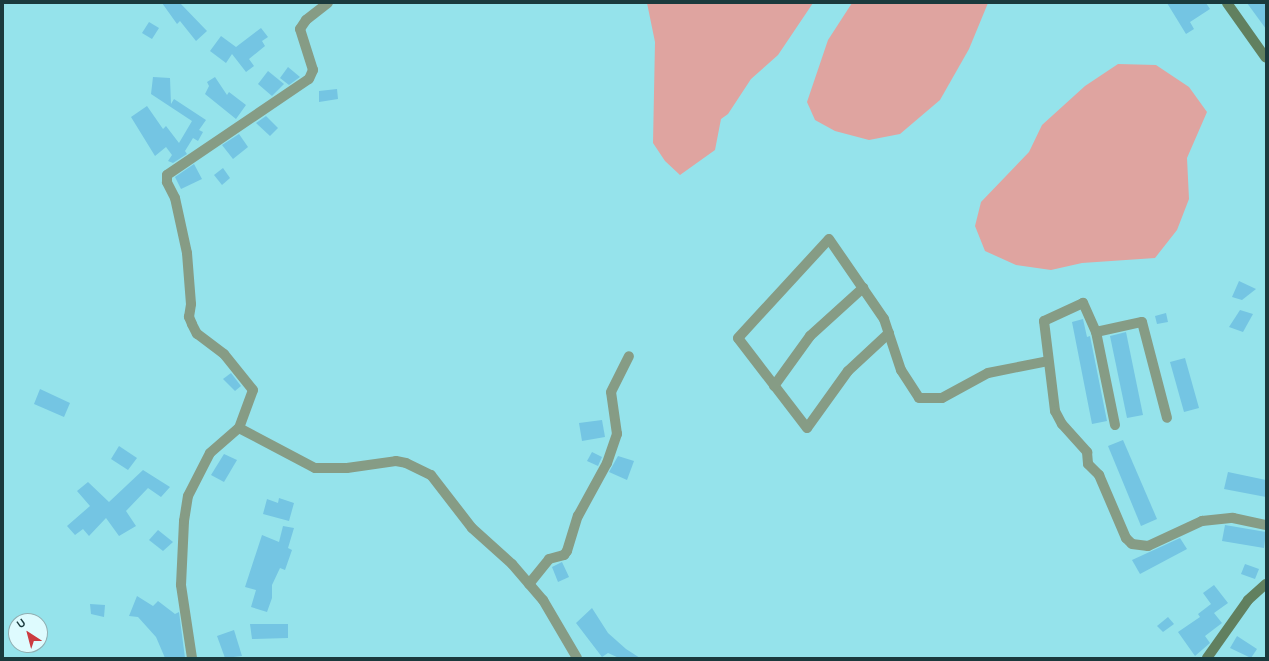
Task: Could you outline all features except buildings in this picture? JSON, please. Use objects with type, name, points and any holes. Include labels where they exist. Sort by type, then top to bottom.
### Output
[{"type":"street","points":[[192,658],[181,585],[184,521],[188,496],[210,453],[239,428],[254,390],[224,354],[197,334],[189,317],[191,304],[187,254],[175,198],[167,182],[167,175],[309,79],[313,70],[300,29],[306,20],[328,3]]},
{"type":"street","points":[[1227,3],[1266,58]]},
{"type":"street","points":[[889,333],[848,371],[806,428],[738,338],[773,297],[829,239],[884,319],[889,333],[901,370],[919,398],[942,398],[988,373],[1048,361]]},
{"type":"street","points":[[774,386],[810,336],[862,288]]},
{"type":"street","points":[[1115,425],[1096,332],[1084,303],[1044,321],[1055,410],[1062,424],[1087,452],[1088,464],[1099,475],[1123,532],[1132,544],[1148,546],[1157,544],[1202,521],[1234,518],[1266,525]]},
{"type":"street","points":[[1096,332],[1142,322],[1166,418]]},
{"type":"street","points":[[529,584],[549,560],[564,555],[567,551],[578,516],[607,464],[617,434],[611,392],[629,356]]},
{"type":"street","points":[[239,428],[315,468],[347,468],[396,461],[421,469],[444,490],[472,528],[512,564],[543,600],[577,658]]},
{"type":"street","points":[[1207,658],[1248,600],[1266,584]]},
{"type":"shaded area","points":[[647,3],[813,3],[778,55],[751,79],[728,114],[721,119],[715,150],[680,175],[665,161],[653,143],[655,42]]},
{"type":"shaded area","points":[[852,3],[988,3],[969,49],[940,100],[900,134],[869,140],[835,131],[815,120],[807,102],[828,40]]},
{"type":"shaded area","points":[[1118,64],[1156,65],[1189,87],[1207,112],[1187,158],[1189,199],[1177,230],[1155,258],[1082,263],[1051,270],[1016,265],[985,251],[975,226],[981,202],[1029,152],[1042,125],[1085,86]]}]
